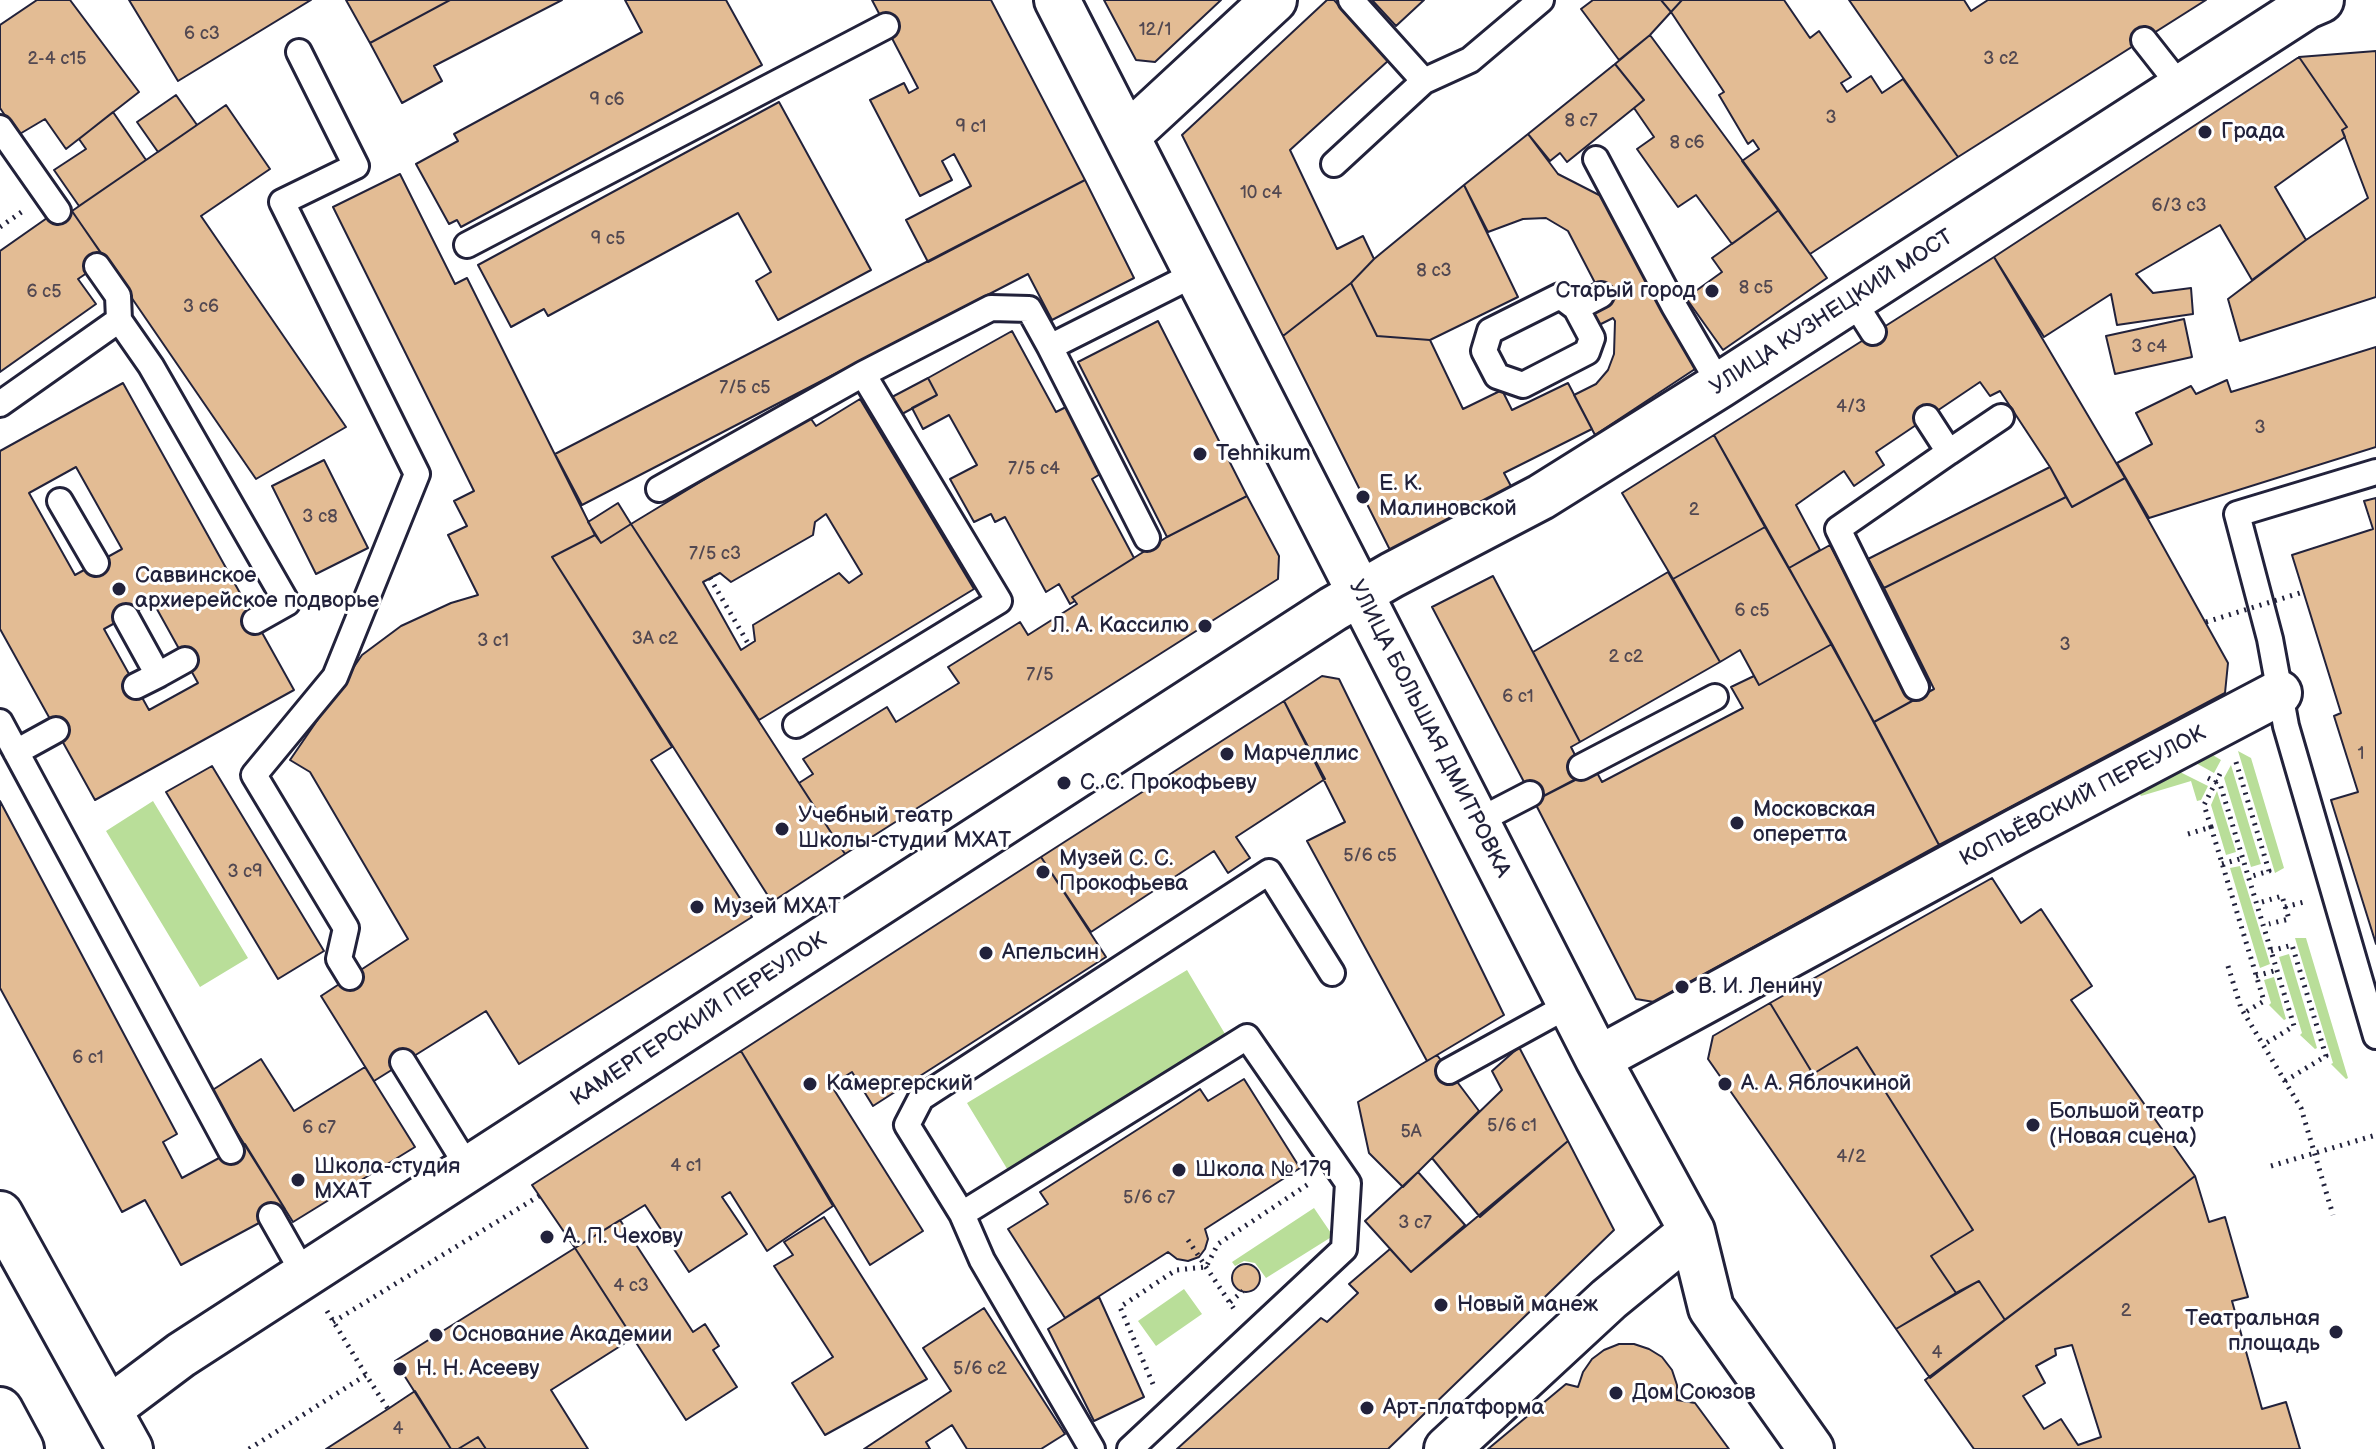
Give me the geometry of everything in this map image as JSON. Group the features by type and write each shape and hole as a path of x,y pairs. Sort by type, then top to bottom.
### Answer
{"street":[{"name":"УЛИЦА БОЛЬШАЯ ДМИТРОВКА","path":"1057,0 1197,273 1346,601 1476,822 1598,1059 1692,1231 1711,1308 1811,1449"},
{"name":"УЛИЦА КУЗНЕЦКИЙ МОСТ","path":"1346,601 1541,497 1720,385 1863,316 2181,87 2321,0"},
{"path":"1127,136 1256,6"},
{"name":"КАМЕРГЕРСКИЙ ПЕРЕУЛОК","path":"119,1437 181,1355 1346,601"},
{"name":"КОПЬЁВСКИЙ ПЕРЕУЛОК","path":"1598,1059 2017,831 2279,693"},
{"path":"0,1214 119,1437"},
{"path":"1447,1449 1609,1299 1692,1231"},
{"path":"0,1410 21,1449"}],"lane":[{"path":"1351,0 1424,81"},
{"path":"1334,164 1424,81 1470,60 1541,0"},
{"path":"467,245 886,26"},
{"path":"2144,40 2181,87"},
{"path":"299,52 356,166 282,202 417,474 335,677 254,775 346,928 339,959 350,977"},
{"path":"0,128 58,211"},
{"path":"1596,159 1648,269 1720,385"},
{"path":"97,266 118,296 119,320 151,366 287,603 255,621"},
{"path":"1050,347 1197,273"},
{"path":"1576,308 1601,295"},
{"path":"659,489 863,374 991,308 1029,309 1147,538"},
{"path":"0,404 119,320"},
{"path":"796,725 999,601 863,374"},
{"path":"1916,687 1838,529 2001,417"},
{"path":"1927,418 1949,452"},
{"path":"2376,472 2237,514 2270,639 2286,726 2376,1036"},
{"path":"60,501 96,563"},
{"path":"126,617 158,675"},
{"path":"136,686 185,660"},
{"path":"1581,767 1715,697"},
{"path":"0,722 231,1151"},
{"path":"16,752 56,730"},
{"path":"1476,822 1530,794"},
{"path":"1087,1447 982,1260 962,1214 907,1125 921,1098 1269,872 1332,973"},
{"path":"1449,1071 1571,1004"},
{"path":"962,1214 1247,1037 1348,1183 1344,1249 1130,1449"},
{"path":"403,1062 469,1169"},
{"path":"271,1216 305,1276"}],"path":[{"path":"0,227 21,212"},
{"path":"710,578 749,645"},
{"path":"2206,622 2303,592"},
{"path":"2234,758 2269,871 2249,877"},
{"path":"2219,775 2204,805 2264,1001 2244,1013"},
{"path":"2220,784 2294,1026 2263,1045"},
{"path":"2188,834 2211,827"},
{"path":"2222,864 2243,858"},
{"path":"2262,902 2282,896 2289,919 2269,924"},
{"path":"2271,951 2292,945 2326,1056 2285,1081"},
{"path":"2228,966 2244,1013 2301,1108 2333,1215"},
{"path":"2256,976 2277,970"},
{"path":"2271,1166 2376,1135"},
{"path":"1206,1267 1218,1244 1335,1166"},
{"path":"333,1322 539,1196"},
{"path":"1188,1240 1252,1335"},
{"path":"1167,1415 1120,1307 1176,1270 1206,1267"},
{"path":"305,1276 388,1409"},
{"path":"1230,1302 1243,1291"},
{"path":"249,1449 366,1375"}],"green space":[{"path":"2238,751 2251,758 2284,868 2275,873"},
{"path":"2211,754 2221,760 2214,773 2194,762"},
{"path":"2231,765 2261,864 2251,867 2224,778"},
{"path":"2178,771 2208,786 2201,800 2197,801 2191,781 2141,796 2138,792"},
{"path":"2217,791 2236,852 2226,855 2211,805"},
{"path":"153,801 248,958 200,987 106,831"},
{"path":"2240,866 2270,964 2260,968 2230,868"},
{"path":"2295,938 2306,938 2346,1079 2331,1064"},
{"path":"2289,954 2315,1049 2300,1035 2302,1033 2279,957"},
{"path":"1187,970 1228,1039 1009,1172 967,1103"},
{"path":"2274,977 2284,1020 2269,1005 2264,980"},
{"path":"1314,1208 1333,1236 1266,1278 1255,1263 1244,1261 1235,1266 1232,1262"},
{"path":"1184,1289 1202,1314 1156,1346 1138,1321"}],"building":[{"path":"37,0 70,0 139,92 66,149 45,119 18,135 0,108 0,25"},
{"path":"129,0 311,0 178,81"},
{"path":"346,0 450,0 370,43"},
{"path":"450,0 562,0 434,66 442,81 402,103 370,43"},
{"path":"625,0 726,0 762,65 461,227 457,220 449,224 416,164 458,141 454,134 642,32"},
{"path":"872,0 991,0 1085,180 928,262 906,220 971,186 954,154 942,161 952,180 920,196 870,100 904,83 909,93 918,88"},
{"path":"1104,0 1221,0 1155,62 1136,60"},
{"path":"1327,0 1334,0 1389,60 1290,150 1337,249 1363,236 1374,259 1351,283 1283,336 1182,135"},
{"path":"1372,0 1424,0 1396,26"},
{"path":"1593,0 1661,0 1671,12 1650,35 1619,60 1581,9"},
{"path":"1661,0 1682,0 1671,12"},
{"path":"1682,0 1784,0 1810,38 1819,31 1851,77 1841,83 1847,92 1871,76 1882,93 1903,79 1958,157 1810,254 1742,161 1759,149 1753,140 1748,144 1719,95 1724,92 1671,12"},
{"path":"1849,0 1964,0 1971,11 1988,0 2206,0 1958,157"},
{"path":"1650,35 1779,210 1732,244 1696,195 1678,207 1637,149 1654,137 1634,108 1644,100 1615,64"},
{"path":"2376,51 2376,297 2240,341 2228,299 2368,198 2342,130 2347,127 2299,57"},
{"path":"2299,57 2347,127 2342,130 2345,137 2275,187 2306,240 2252,280 2220,225 2136,274 2153,293 2191,288 2193,314 2117,325 2111,294 2044,337 1994,257"},
{"path":"1615,64 1644,100 1567,162 1560,153 1550,161 1528,134"},
{"path":"176,95 197,125 158,152 137,122"},
{"path":"779,102 871,270 778,320 756,281 771,272 738,213 548,316 544,309 511,327 478,265"},
{"path":"226,105 270,169 201,216 346,427 256,479 72,211"},
{"path":"113,112 146,160 79,206 54,170 86,149 79,139"},
{"path":"1528,134 1558,174 1601,196 1695,369 1595,435 1574,395 1596,384 1608,370 1614,354 1615,321 1613,318 1599,325 1591,310 1605,302 1568,231 1546,218 1523,219 1488,232 1464,185"},
{"path":"400,174 455,284 467,278 595,535 552,557 672,747 651,760 752,917 519,1064 486,1011 374,1081 321,996 408,939 310,772 290,760 362,655 401,626 451,603 478,595 448,535 467,526 454,501 474,491 333,207"},
{"path":"1085,180 1134,278 1052,320 1028,274 582,505 555,454"},
{"path":"1464,185 1518,297 1430,340 1377,336 1351,283 1374,259"},
{"path":"67,204 106,260 78,279 96,304 0,372 0,251"},
{"path":"1779,210 1827,278 1723,350 1686,298 1722,272 1712,258"},
{"path":"1994,257 2125,478 2072,507 2050,467 2000,391 1990,396 1980,382 1876,452 1884,465 1854,486 1844,471 1796,505 1820,550 1789,568 1714,435"},
{"path":"1351,283 1377,336 1430,340 1463,409 1502,390 1512,410 1568,383 1592,429 1504,473 1512,488 1390,550 1283,336"},
{"path":"2184,319 2192,357 2115,374 2106,336"},
{"path":"1158,321 1247,496 1167,537 1078,362"},
{"path":"1012,331 1056,412 1066,407 1102,473 1092,479 1134,558 1072,597 1075,601 1070,604 1059,584 1046,592 1005,517 995,522 991,514 974,522 950,479 977,465 949,415 923,429 912,408 937,395 928,378"},
{"path":"2376,347 2376,447 2149,518 2117,463 2152,444 2136,413 2191,386 2196,394 2227,380 2231,392"},
{"path":"928,378 937,395 902,414 892,397"},
{"name":"Саввинское архиерейское подворье","path":"123,383 294,690 95,800 0,629 0,451","holes":["76,467 122,549 75,575 29,493","153,602 198,683 149,710 104,629"]},
{"path":"860,399 974,589 759,720 631,524 809,416 816,426","holes":["826,514 862,574 849,583 839,573 753,625 755,641 741,650 703,582 720,573 731,582 813,535 815,522"]},
{"path":"1714,435 1765,527 1673,579 1622,493"},
{"path":"324,460 368,548 316,574 272,486"},
{"path":"2050,467 2066,497 1884,588 1868,559"},
{"path":"2125,478 2228,663 2225,693 1939,845 1874,722 1934,689 1884,588 2066,497 2072,507"},
{"path":"1247,496 1279,556 1278,579 845,854 799,783 813,774 803,759 887,707 896,722 959,683 948,667 1020,622 1028,635 1077,604 1072,597 1167,537"},
{"path":"2376,498 2376,944 2331,800 2358,792 2334,716 2341,713 2292,555 2373,529 2364,501"},
{"path":"618,503 631,524 601,543 588,522"},
{"path":"631,524 845,854 772,902 552,557 595,535 601,543"},
{"path":"1765,527 1832,644 1759,685 1740,650 1720,662 1673,579"},
{"path":"1830,545 1912,701 1874,722 1789,568"},
{"path":"1668,572 1720,662 1580,742 1533,652"},
{"path":"1493,576 1580,742 1571,747 1585,775 1534,801 1432,607"},
{"name":"Московская оперетта","path":"1832,644 1939,845 1654,1002 1636,999 1534,801 1595,769 1602,782 1743,708 1731,687 1754,676 1759,685"},
{"path":"1322,676 1339,679 1504,1015 1427,1061 1307,841 1345,822 1284,701"},
{"path":"1284,701 1325,779 1236,837 1250,858 1228,873 1214,851 1091,932 1041,857"},
{"path":"212,766 324,951 278,979 166,792"},
{"path":"0,801 177,1134 163,1142 182,1178 245,1144 285,1209 181,1265 145,1200 122,1212 0,988"},
{"path":"1041,857 1106,957 873,1106 852,1072 831,1085 923,1231 870,1265 741,1051"},
{"name":"Большой театр (Новая сцена)","path":"1992,878 2021,923 2041,909 2092,986 2071,1000 2195,1176 2005,1320 1979,1281 1956,1293 1931,1256 1973,1230 1857,1047 1813,1074 1770,1003"},
{"path":"1770,1003 1813,1074 1857,1047 1973,1230 1931,1256 1956,1293 1896,1329 1708,1059 1713,1036"},
{"path":"1519,1047 1568,1141 1480,1217 1432,1158 1502,1090 1492,1071"},
{"path":"741,1051 833,1206 767,1251 730,1192 722,1197 747,1234 689,1272 645,1205 575,1248 532,1185"},
{"path":"1437,1055 1479,1111 1403,1187 1369,1153 1358,1102"},
{"path":"261,1059 294,1111 365,1067 415,1147 293,1222 211,1091"},
{"path":"1244,1079 1300,1168 1205,1229 1208,1239 1199,1257 1188,1261 1177,1259 1168,1252 1065,1318 1008,1229 1048,1204 1040,1192 1200,1089 1208,1101"},
{"name":"Новый манеж","path":"1568,1141 1614,1230 1388,1449 1177,1449 1321,1318 1327,1322 1358,1293 1349,1284 1390,1249 1411,1272"},
{"path":"1418,1172 1465,1225 1411,1272 1365,1221"},
{"path":"2195,1176 2209,1222 2225,1217 2248,1297 2232,1301 2262,1409 2286,1402 2300,1449 1974,1449 1925,1380","holes":["2072,1345 2101,1437 2078,1445 2061,1419 2044,1429 2023,1396 2045,1383 2036,1366 2056,1355 2055,1349"]},
{"path":"824,1217 927,1379 825,1435 792,1383 833,1357 774,1266 793,1255 784,1242"},
{"path":"620,1220 693,1332 705,1324 719,1346 713,1350 737,1387 686,1420 575,1248"},
{"path":"575,1248 633,1338 551,1390 588,1449 486,1449 478,1437 458,1449 451,1449 395,1361"},
{"path":"1246,1264 1256,1268 1260,1278 1256,1288 1246,1292 1236,1288 1232,1278 1236,1268"},
{"path":"1979,1281 2005,1320 1930,1378 1896,1329"},
{"path":"1099,1297 1144,1397 1094,1421 1048,1329"},
{"path":"984,1308 1065,1434 1041,1449 967,1449 952,1425 926,1442 930,1449 864,1449 951,1391 923,1348"},
{"name":"Дом Союзов","path":"1619,1344 1634,1344 1662,1357 1672,1370 1677,1385 1677,1400 1695,1403 1729,1449 1488,1449 1566,1384 1578,1387 1592,1359"},
{"path":"415,1391 451,1449 326,1449 388,1409"},
{"path":"478,1437 486,1449 458,1449"}],"place":[{"name":"Града","path":"2205,132"},
{"name":"Старый город","path":"1712,291"},
{"name":"Tehnikum","path":"1200,454"},
{"name":"Е. К. Малиновской","path":"1363,497"},
{"name":"Саввинское архиерейское подворье","path":"119,589"},
{"name":"Л. А. Кассилю","path":"1205,626"},
{"name":"Марчеллис","path":"1227,754"},
{"name":"С. С. Прокофьеву","path":"1064,783"},
{"name":"Московская оперетта","path":"1737,823"},
{"name":"Учебный театр Школы-студии МХАТ","path":"782,829"},
{"name":"Музей С. С. Прокофьева","path":"1043,872"},
{"name":"Музей МХАТ","path":"697,907"},
{"name":"Апельсин","path":"986,953"},
{"name":"В. И. Ленину","path":"1682,987"},
{"name":"Камергерский","path":"810,1084"},
{"name":"А. А. Яблочкиной","path":"1725,1084"},
{"name":"Большой театр (Новая сцена)","path":"2033,1125"},
{"name":"Школа № 179","path":"1179,1170"},
{"name":"Школа-студия МХАТ","path":"298,1180"},
{"name":"А. П. Чехову","path":"547,1237"},
{"name":"Новый манеж","path":"1441,1305"},
{"name":"Театральная площадь","path":"2336,1332"},
{"name":"Основание Академии","path":"436,1335"},
{"name":"Н. Н. Асееву","path":"400,1369"},
{"name":"Дом Союзов","path":"1616,1393"},
{"name":"Арт-платформа","path":"1367,1408"}]}
